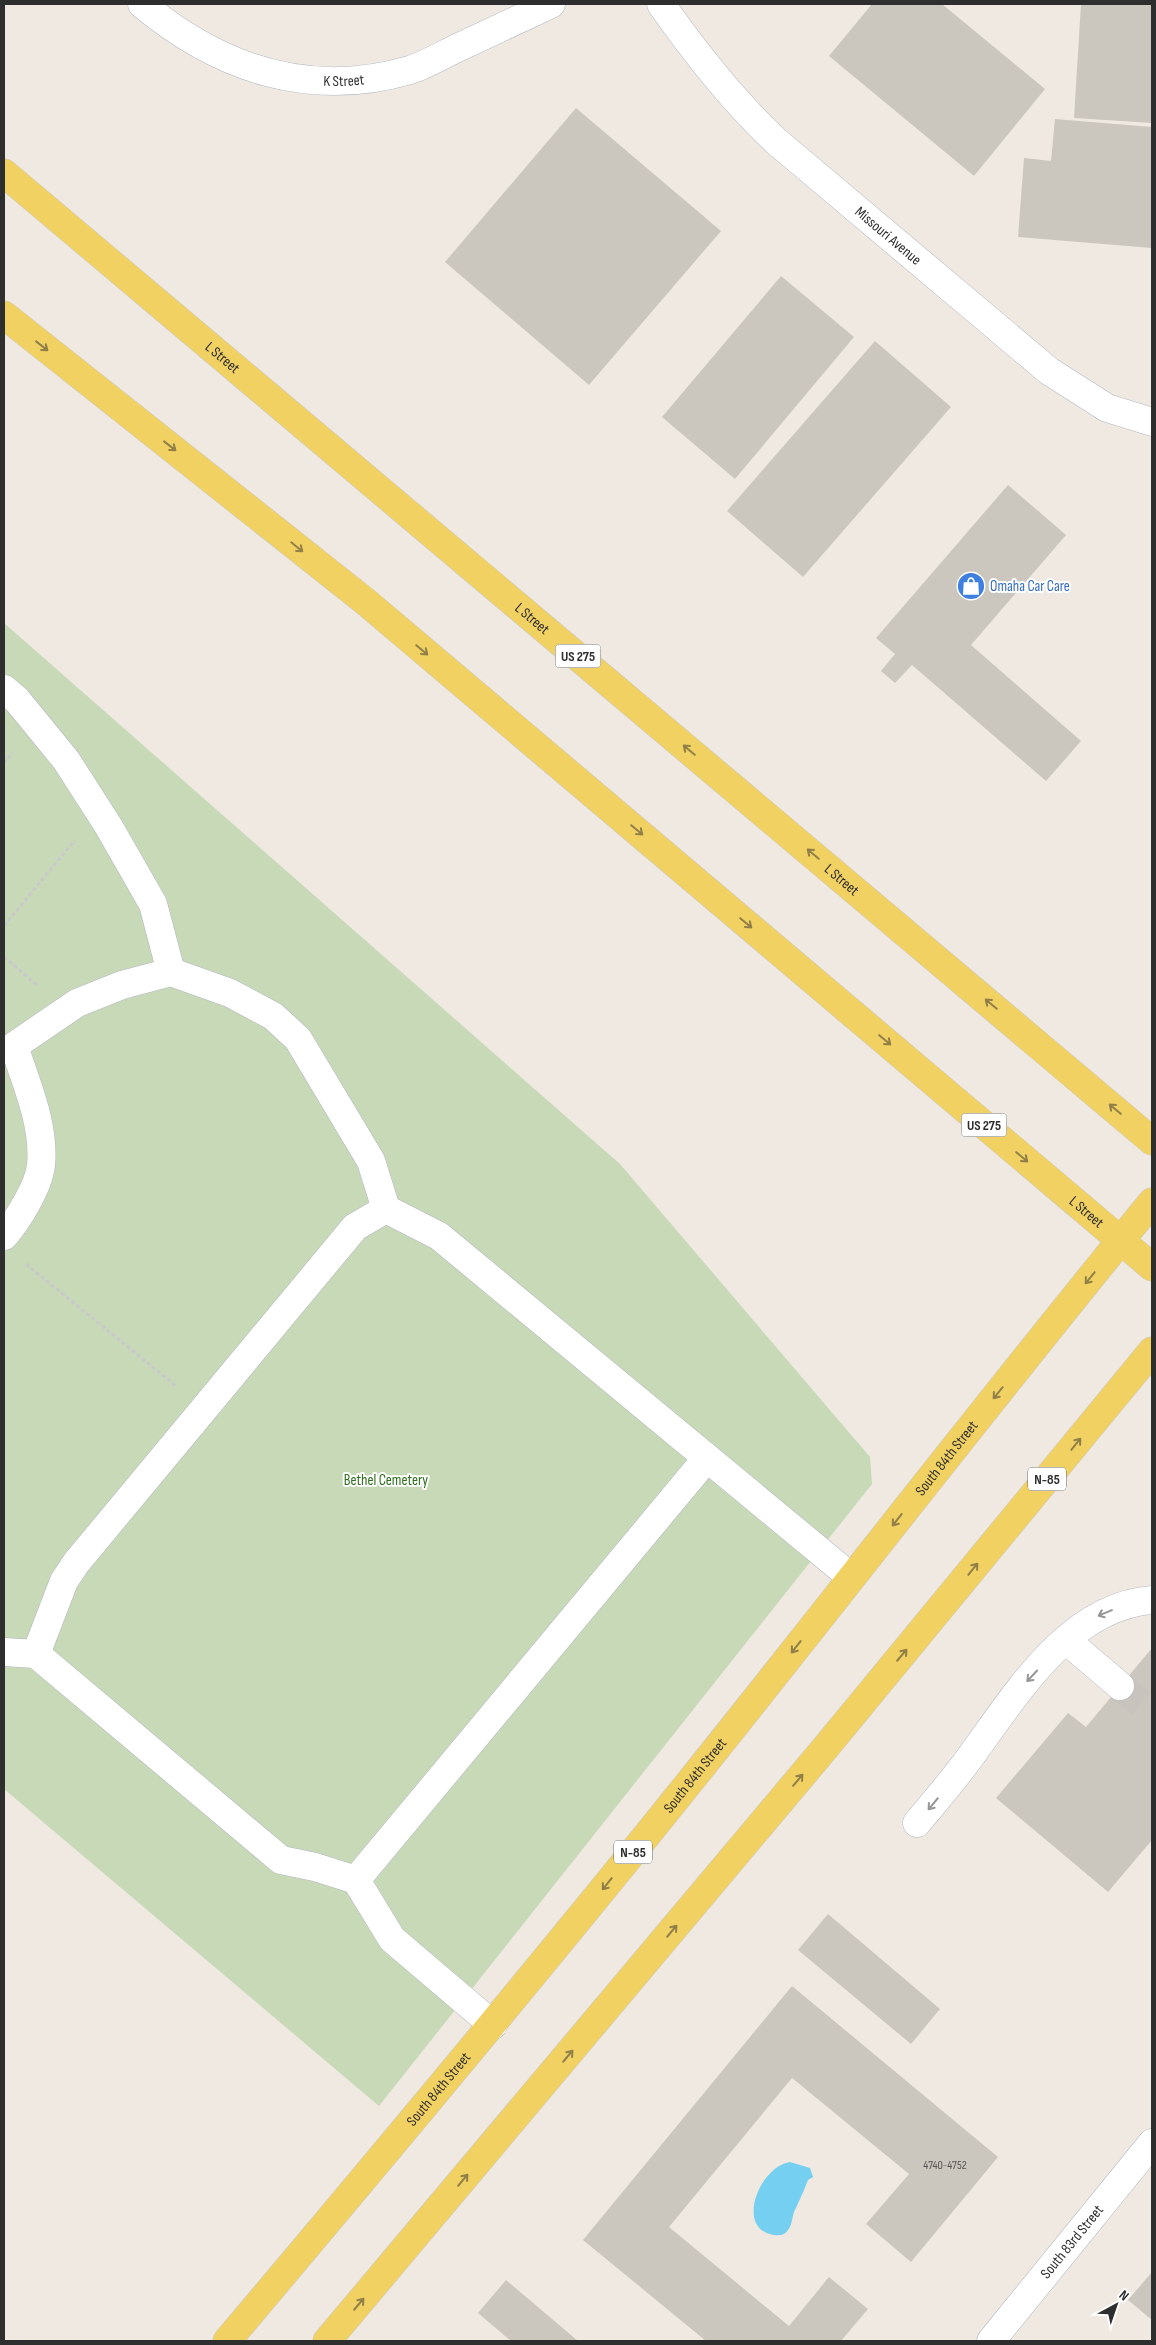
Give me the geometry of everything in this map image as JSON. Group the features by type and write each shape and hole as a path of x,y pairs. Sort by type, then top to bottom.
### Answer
{"main road":[{"name":"L Street","path":"4,173 1152,1141"},
{"name":"L Street","path":"4,315 257,514 373,609 1152,1267"},
{"name":"South 84th Street","path":"227,2341 493,2025 1152,1202"},
{"name":"N-85","path":"327,2341 832,1740 1152,1352"}],"street":[{"name":"K Street","path":"142,4 186,38 254,69 284,78 328,82 372,79 412,69 552,4"},
{"name":"Missouri Avenue","path":"661,4 701,61 755,122 777,142 1049,371 1107,408 1152,422"},
{"path":"4,689 16,700 66,760 99,810 153,904 172,972"},
{"path":"4,1236 30,1196 41,1166 40,1138 34,1111 9,1044 67,1010 77,1002 122,985 172,972 230,992 273,1016 298,1039 371,1162 386,1209 439,1236 852,1577"},
{"path":"36,1654 64,1581 76,1563 355,1227 386,1209"},
{"path":"356,1880 707,1458"},
{"path":"917,1823 962,1768 1016,1693 1066,1640 1096,1617 1117,1608 1152,1600"},
{"path":"1066,1640 1120,1686"},
{"path":"4,1652 36,1654 282,1860 316,1867 356,1880 392,1939 493,2025"},
{"name":"South 83rd Street","path":"991,2341 1152,2143"}],"path":[{"path":"4,926 99,810"},
{"path":"4,957 67,1010"},
{"path":"19,1259 204,1409"}],"green space":[{"name":"Bethel Cemetery","path":"4,623 620,1164 870,1457 872,1484 379,2106 4,1789"}],"water":[{"path":"790,2162 810,2168 813,2177 808,2180 787,2232 774,2235 762,2230 755,2222 756,2198 761,2185 769,2174 779,2166"}],"building":[{"path":"872,4 942,4 1045,89 974,176 829,56"},
{"path":"1081,4 1152,4 1152,123 1074,118"},
{"path":"576,108 721,231 589,385 445,262"},
{"path":"1055,119 1152,127 1152,248 1018,237 1024,158 1051,161"},
{"path":"781,276 854,337 735,479 662,417"},
{"path":"875,341 951,407 803,577 727,511"},
{"name":"Omaha Car Care","path":"1008,485 1066,535 971,645 1081,741 1046,781 912,665 895,683 881,671 895,654 876,638"},
{"path":"1152,1648 1152,1840 1108,1892 996,1798 1068,1713 1086,1727"},
{"path":"828,1914 940,2009 911,2044 798,1950"},
{"path":"792,1986 998,2157 911,2262 866,2224 909,2174 792,2078 669,2227 789,2326 829,2277 868,2309 841,2341 706,2341 583,2240"},
{"path":"1152,2272 1152,2320 1128,2300"},
{"path":"506,2280 578,2341 511,2341 478,2313"}],"tunnel":[{"path":"1120,1686 1152,1713"}],"place":[{"name":"Omaha Car Care","path":"971,586"}]}
